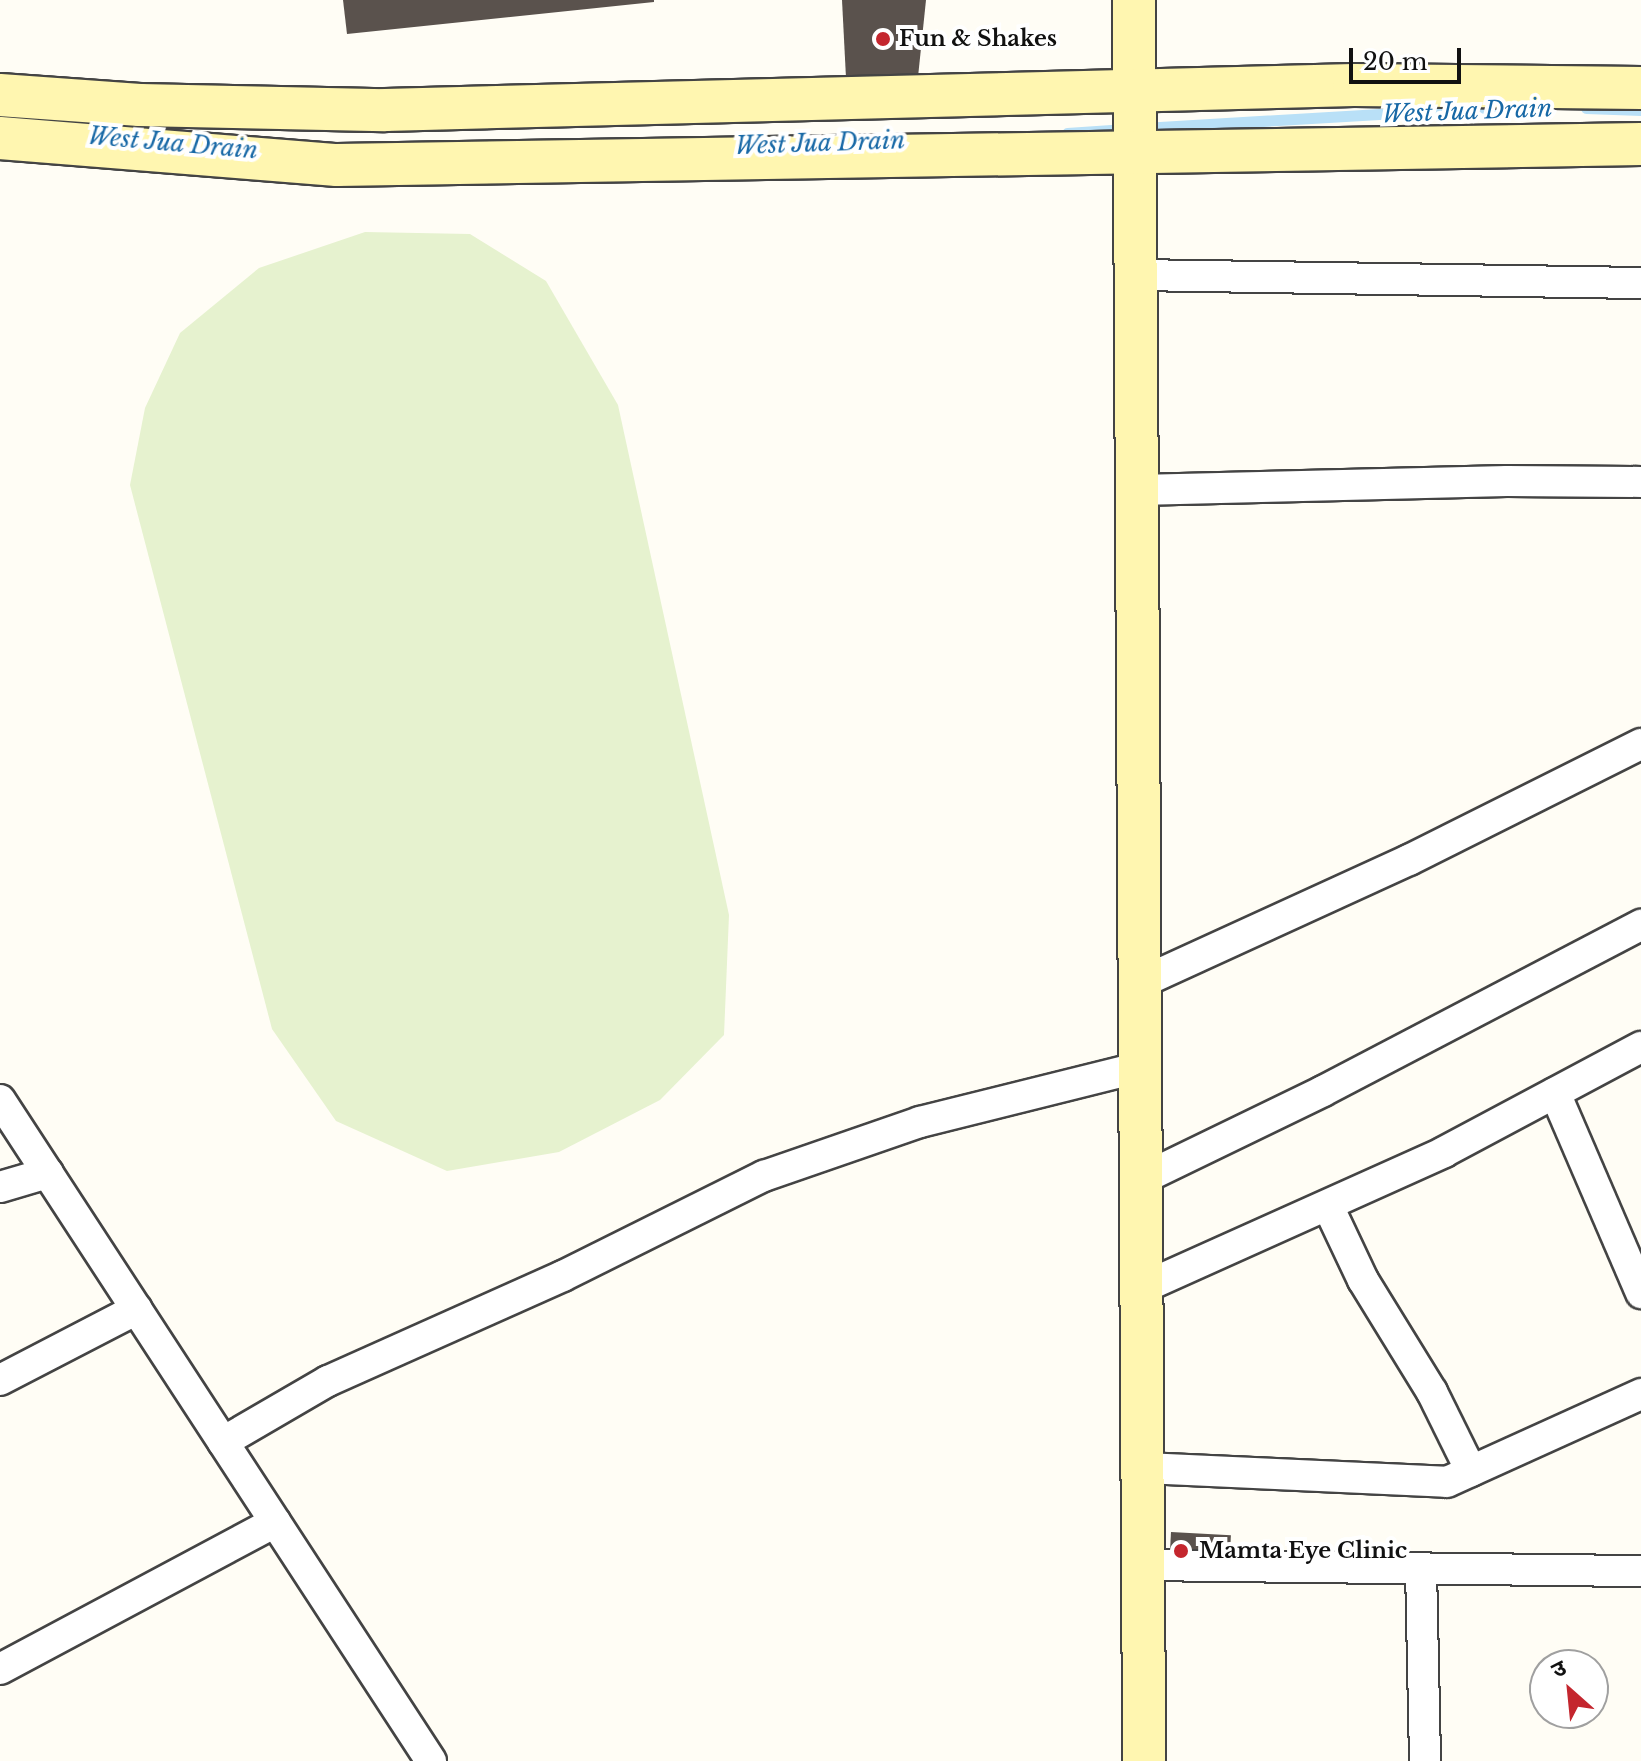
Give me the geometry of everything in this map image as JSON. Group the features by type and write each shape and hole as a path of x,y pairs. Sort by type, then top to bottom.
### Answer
{"main road":[{"path":"1134,0 1144,1761"},
{"path":"0,95 140,105 385,110 1354,85 1641,88"},
{"path":"0,138 337,165 1641,144"}],"street":[{"path":"1136,275 1641,283"},
{"path":"1138,490 1507,481 1641,482"},
{"path":"1140,983 1409,860 1641,744"},
{"path":"1142,1179 1323,1091 1641,925"},
{"path":"1142,1288 1444,1152 1641,1047"},
{"path":"223,1442 328,1381 563,1276 764,1176 920,1122 1141,1067"},
{"path":"1555,1093 1641,1293"},
{"path":"0,1100 431,1761"},
{"path":"0,1187 48,1173"},
{"path":"1328,1206 1363,1280 1432,1392 1471,1471"},
{"path":"0,1380 137,1309"},
{"path":"1143,1468 1447,1482 1641,1394"},
{"path":"0,1669 275,1522"},
{"path":"1143,1565 1641,1571"},
{"path":"1421,1568 1425,1761"}],"green space":[{"path":"365,232 470,234 546,281 618,405 729,915 724,1035 660,1100 559,1152 447,1171 336,1121 272,1029 130,485 145,408 180,333 259,268"}],"building":[{"path":"343,0 654,0 654,2 347,34"},
{"name":"Fun & Shakes","path":"842,0 926,0 918,77 846,78"},
{"path":"1171,1532 1231,1535 1229,1564 1169,1561"}],"waterway":[{"name":"West Jua Drain","path":"1143,128 1497,107"},
{"name":"West Jua Drain","path":"1586,108 1641,110"},
{"name":"West Jua Drain","path":"1067,133 1126,129"}],"place":[{"name":"Fun & Shakes","path":"883,39"},
{"name":"Mamta Eye Clinic","path":"1181,1551"}]}
